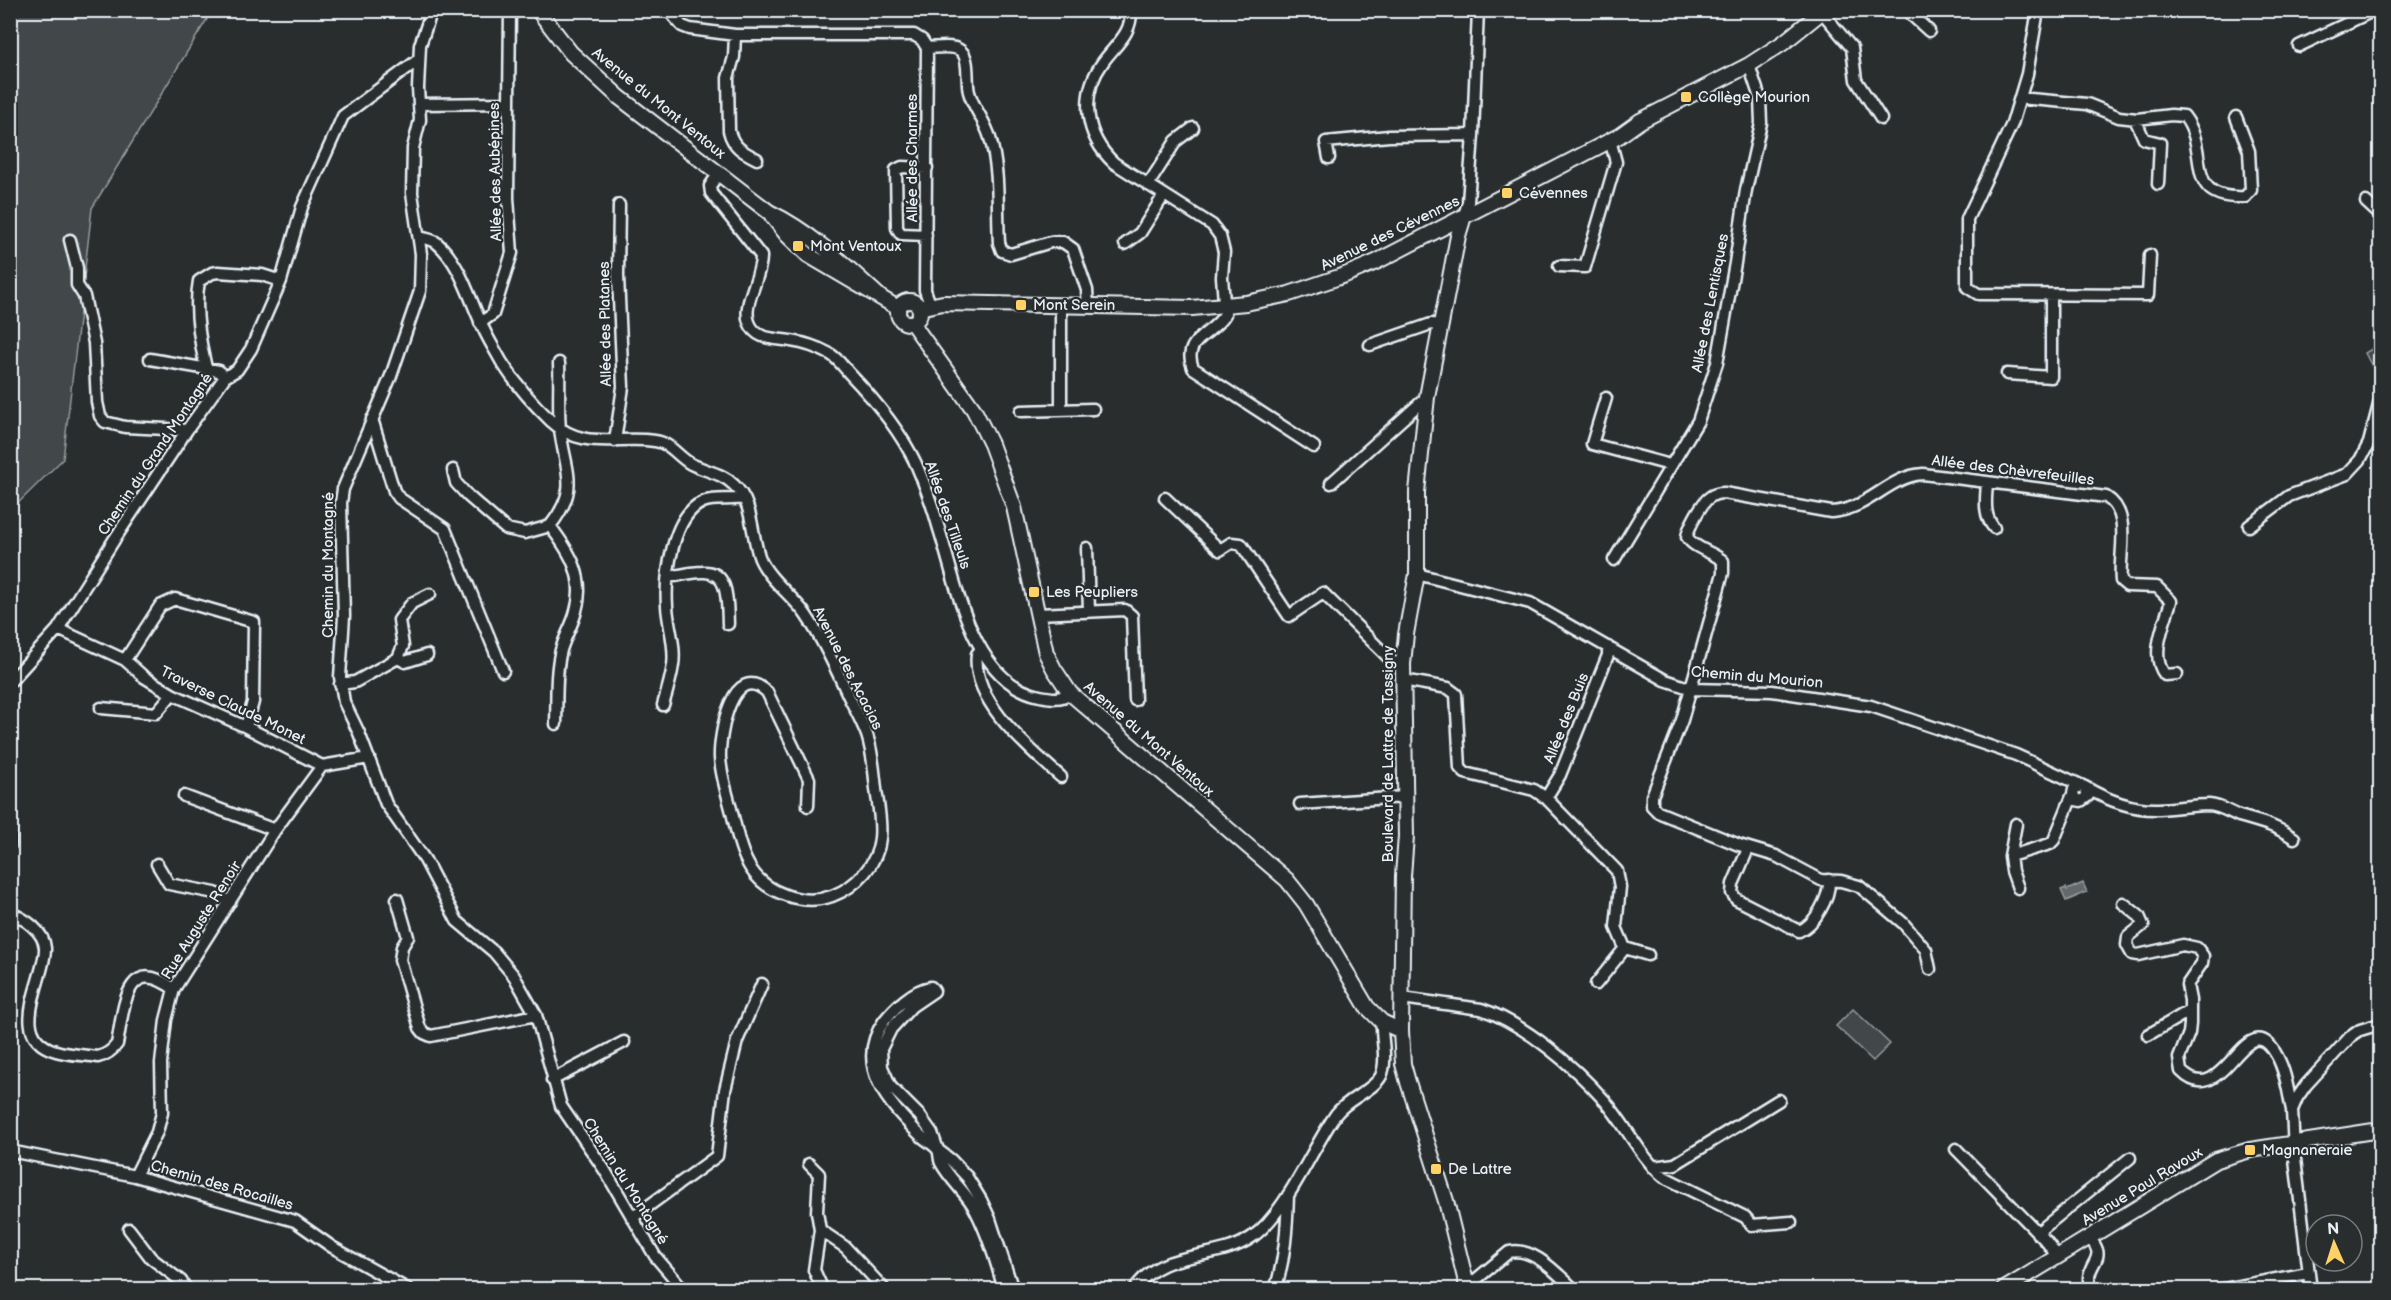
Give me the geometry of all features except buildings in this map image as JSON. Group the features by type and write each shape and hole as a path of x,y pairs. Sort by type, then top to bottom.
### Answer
{"street":[{"name":"Chemin du Montagné","path":"432,10 422,39 418,60 420,120 414,148 412,193 420,237 420,291 391,376 347,476 341,503 344,616 340,684 344,702 386,804 426,860 457,921 494,952 514,976 536,1015 561,1106 604,1168 655,1256 684,1290"},
{"name":"Allée des Aubépines","path":"480,323 493,314 512,253 508,198 510,10"},
{"name":"Avenue du Mont Ventoux","path":"538,10 557,38 587,69 620,97 769,212 788,221 803,232 880,297 898,308"},
{"path":"666,10 682,26 690,29 735,35 914,35 922,40 927,48 955,48 961,51 966,57 966,80 970,96 990,135 995,159 999,243 1002,251 1011,254 1039,244 1063,242 1073,249 1087,290 1088,306"},
{"path":"1131,10 1131,27 1095,74 1089,92 1088,108 1092,132 1104,154 1114,163 1212,225 1220,236 1224,252 1221,277 1223,317 1191,347 1189,359 1193,368 1314,447"},
{"path":"1464,216 1468,202 1473,135 1478,10"},
{"path":"1906,10 1929,31"},
{"path":"2038,10 2027,74 2020,98 2000,152 1967,219 1967,284 1971,291 1978,294 2148,295 2151,255"},
{"path":"1823,11 1852,48 1856,80 1881,119"},
{"name":"Avenue des Cévennes","path":"924,306 1192,308 1268,299 1318,286 1376,261 1464,216 1749,65 1783,43 1823,11"},
{"path":"2299,46 2378,11"},
{"path":"735,35 734,57 728,78 729,131 731,139 739,150 757,159"},
{"name":"Allée des Charmes","path":"924,306 927,48"},
{"name":"Chemin du Grand Montagné","path":"10,682 58,630 187,430 225,377 237,370 251,349 281,281 302,207 343,116 418,60"},
{"name":"Allée des Lentisques","path":"1614,560 1698,422 1719,353 1746,190 1761,118 1760,98 1749,65"},
{"path":"2020,98 2087,104 2119,117 2135,119 2184,116 2192,126 2197,144 2199,167 2205,185 2212,192 2245,197 2251,190 2249,152 2236,117"},
{"path":"419,104 508,102"},
{"path":"2135,119 2144,139 2160,143 2158,184"},
{"path":"1148,185 1176,141 1193,128"},
{"path":"1329,158 1326,142 1389,136 1473,135"},
{"path":"1559,266 1585,267 1616,162 1610,140"},
{"path":"926,235 901,234 897,228 896,170 927,168"},
{"name":"Allée des Tilleuls","path":"719,173 710,186 711,193 761,256 762,264 747,316 752,329 769,339 815,346 833,356 884,412 900,435 915,464 939,528 959,599 981,649 1004,676 1023,690 1034,695 1056,698 1065,697 1070,693"},
{"path":"1125,244 1140,233 1164,195"},
{"path":"2366,202 2380,215"},
{"name":"Allée des Platanes","path":"615,441 623,387 618,276 619,205"},
{"name":"Boulevard de Lattre de Tassigny","path":"1464,216 1458,236 1427,397 1417,492 1417,574 1403,663 1405,797 1401,1031 1403,1064 1446,1202 1468,1288"},
{"path":"420,237 437,244 447,256 464,284 480,323 513,381 570,436 590,441 662,442 692,465 728,480 741,492 744,498 705,501 691,510 678,535 668,577 667,607 672,637 673,665 663,705"},
{"path":"70,240 77,268 77,285 84,296 92,333 100,416 105,422 125,427 187,430"},
{"path":"206,368 199,338 197,302 199,282 212,273 218,272 262,275 281,281"},
{"path":"2007,374 2051,377 2051,295"},
{"path":"910,301 924,306 918,319 912,323 902,321 898,316 898,308 903,303 910,301"},
{"path":"1061,306 1061,410"},
{"name":"Avenue du Mont Ventoux","path":"912,323 974,410 991,444 1014,507 1046,653 1070,693 1287,879 1306,904 1367,1007 1382,1022 1401,1031"},
{"path":"1370,345 1431,324 1441,325"},
{"path":"150,359 219,371 225,377"},
{"path":"453,470 456,483 506,529 525,533 550,526 563,511 570,487 560,428 559,363"},
{"path":"1331,483 1427,397"},
{"path":"1606,398 1592,444 1670,465"},
{"path":"2249,526 2289,496 2347,474 2360,460 2369,443 2380,401"},
{"path":"1021,411 1093,409"},
{"path":"372,419 394,491 399,498 445,529 503,671"},
{"name":"Allée des Chèvrefeuilles","path":"1930,969 1926,950 1904,923 1859,886 1821,880 1776,856 1748,849 1658,812 1652,806 1652,796 1692,689 1723,573 1722,561 1714,553 1690,542 1688,537 1690,527 1711,496 1724,493 1831,512 1846,511 1860,505 1899,480 1915,475 2102,495 2115,503 2121,518 2121,581 2127,586 2157,587 2171,601 2157,652 2159,668 2165,675 2177,674"},
{"path":"1987,483 1986,510 1988,521 1994,528"},
{"name":"Avenue des Acacias","path":"744,498 760,559 769,573 797,603 815,630 866,734 873,757 880,840 868,870 856,881 831,896 796,899 764,883 751,870 742,848 724,782 720,758 726,714 735,693 746,686 757,685 767,692 810,779 808,806"},
{"path":"1166,498 1220,550 1231,543 1241,544 1289,616 1323,593 1393,662 1403,663"},
{"path":"550,526 576,565 579,589 576,611 561,651 557,678 556,724"},
{"path":"1087,548 1089,611"},
{"path":"668,577 700,572 715,573 722,579 728,624"},
{"name":"Chemin du Mourion","path":"1417,574 1530,603 1665,680 1692,689 1772,691 1871,706 2016,755 2079,792 2130,806 2156,809 2217,806 2240,816 2268,823 2294,838"},
{"path":"340,684 355,682 398,658 403,646 399,620 412,603 430,594"},
{"path":"125,660 160,606 175,598 254,621 253,702 246,727"},
{"path":"1038,614 1125,610 1132,616 1134,700"},
{"name":"Traverse Claude Monet","path":"58,630 125,660 144,677 172,694 246,727 322,766"},
{"name":"Allée des Buis","path":"1546,798 1564,765 1608,655 1608,647"},
{"name":"Allée des Tilleuls","path":"981,649 977,654 978,668 986,694 993,706 1024,743 1061,777"},
{"path":"398,658 405,662 427,655"},
{"path":"1402,680 1448,688 1456,694 1460,768 1465,772 1534,790 1546,798 1617,871 1620,887 1616,927 1624,948"},
{"path":"101,708 156,713 172,694"},
{"path":"322,766 369,758"},
{"name":"Rue Auguste Renoir","path":"135,1176 157,1132 162,1113 161,1063 166,1020 174,989 275,830 322,766"},
{"path":"2010,856 2050,844 2079,792"},
{"path":"184,796 275,830"},
{"path":"1300,804 1405,797"},
{"path":"2016,824 2010,856 2018,888"},
{"path":"10,825 10,845"},
{"path":"1748,849 1733,884 1732,893 1737,899 1799,931 1808,928 1827,895 1829,880"},
{"path":"157,864 169,884 215,893 230,902"},
{"path":"397,899 408,937 402,947 400,960 420,1028 424,1033 431,1036 536,1015"},
{"path":"2122,903 2139,916 2143,925 2128,937 2127,945 2132,954 2138,955 2182,945 2200,950 2203,956 2202,963 2187,985 2190,1000 2189,1033 2179,1058 2179,1065 2184,1074 2207,1080 2222,1073 2245,1044 2252,1040 2260,1040 2271,1046 2278,1058 2292,1110 2304,1236"},
{"path":"10,913 32,925 40,935 45,948 31,1006 31,1028 39,1040 56,1052 98,1057 104,1055 117,1044 128,992 134,982 143,977 152,976 160,978 174,989"},
{"path":"1624,948 1648,955"},
{"path":"1596,984 1624,948"},
{"path":"632,1218 717,1156 724,1090 737,1041 762,984"},
{"path":"1004,1290 979,1216 941,1163 938,1150 932,1133 920,1116 891,1087 882,1067 883,1043 891,1029 912,1006 934,991 931,987 916,993 886,1018 873,1041 872,1062 878,1084 889,1100 921,1136 938,1150 951,1160 967,1178 981,1200 994,1229 1013,1290"},
{"path":"1402,998 1481,1009 1493,1013 1529,1035 1568,1065 1604,1101 1653,1167 1664,1177 1745,1217 1752,1224 1791,1222"},
{"path":"2148,1035 2189,1011"},
{"path":"1134,1290 1140,1280 1160,1265 1179,1258 1230,1248 1251,1238 1268,1224 1337,1113 1355,1096 1373,1085 1382,1074 1384,1060 1382,1022"},
{"path":"2292,1110 2306,1085 2350,1038 2360,1030 2380,1024"},
{"path":"552,1080 624,1042"},
{"path":"1653,1167 1675,1164 1779,1100"},
{"name":"Avenue Paul Ravoux","path":"2003,1290 2216,1160 2237,1153 2380,1130"},
{"path":"1956,1149 2057,1257"},
{"name":"Chemin des Rocailles","path":"10,1150 135,1176 295,1221 332,1247 409,1290"},
{"path":"2037,1233 2130,1158"},
{"path":"809,1164 819,1174 817,1212 820,1230 814,1270 823,1290"},
{"path":"1275,1290 1284,1254 1288,1195"},
{"path":"129,1230 151,1258 181,1281 187,1290"},
{"path":"820,1230 844,1247 885,1290"},
{"path":"2088,1237 2097,1250 2097,1256 2088,1272 2087,1280 2091,1290"},
{"path":"1468,1288 1509,1252 1518,1250 1540,1260 1575,1290"},
{"path":"2218,1290 2308,1273 2311,1290"}],"shaded area":[{"path":"11,11 212,11 92,208 63,459 11,510"},
{"path":"2380,344 2380,369 2375,372 2365,353"},
{"path":"2083,883 2087,892 2066,901 2061,890 2066,888 2067,890"},
{"path":"1853,1009 1890,1044 1873,1061 1836,1026"}],"place":[{"name":"Collège Mourion","path":"1686,97"},
{"name":"Cévennes","path":"1507,193"},
{"name":"Mont Ventoux","path":"798,246"},
{"name":"Mont Serein","path":"1021,305"},
{"name":"Les Peupliers","path":"1034,592"},
{"name":"Magnaneraie","path":"2250,1150"},
{"name":"De Lattre","path":"1436,1169"}]}
